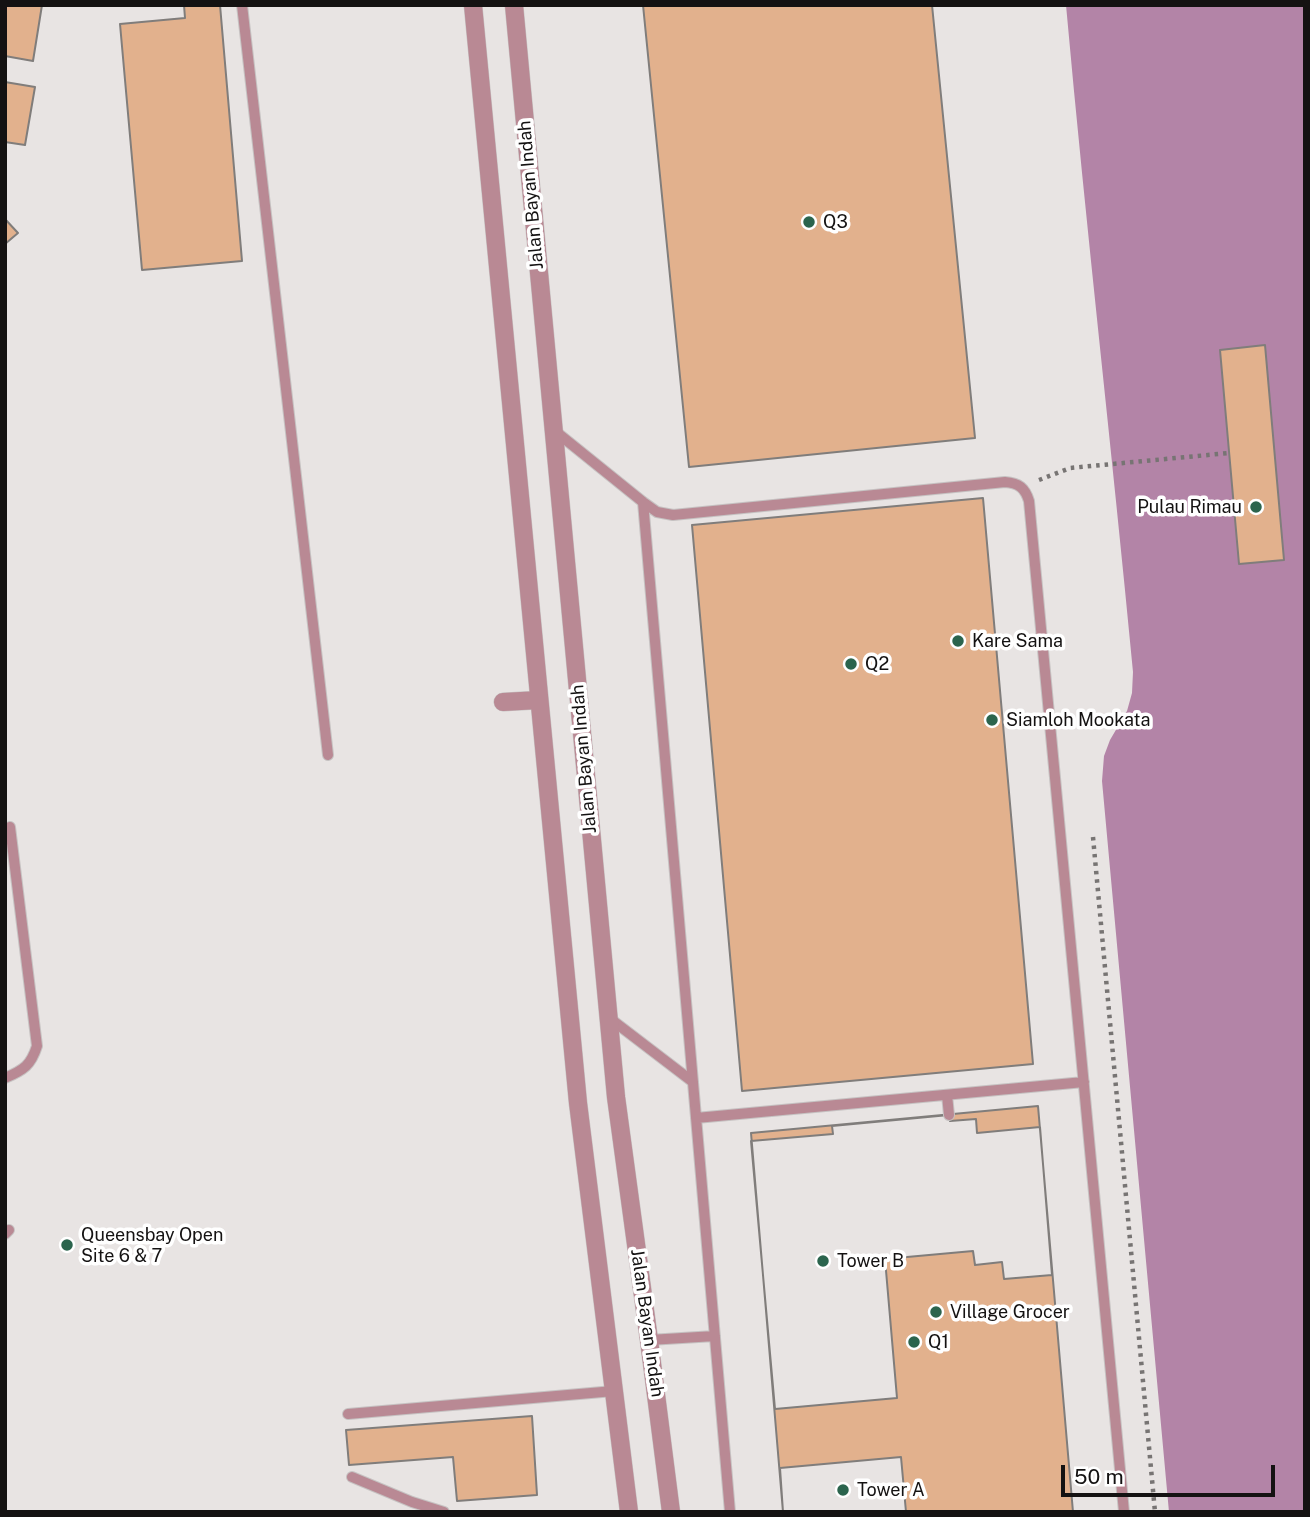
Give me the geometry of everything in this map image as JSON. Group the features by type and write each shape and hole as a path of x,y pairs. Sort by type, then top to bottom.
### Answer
{"street":[{"path":"473,5 578,1102 629,1512"},
{"name":"Jalan Bayan Indah","path":"514,5 615,1097 671,1512"},
{"path":"503,702 539,700"}],"lane":[{"path":"242,5 328,755"},
{"path":"553,430 657,512 673,515 1005,482 1022,487 1030,501 1124,1512"},
{"path":"892,493 894,506"},
{"path":"838,499 840,511"},
{"path":"643,502 730,1512"},
{"path":"749,507 751,519"},
{"path":"5,1078 19,1072 32,1061 37,1046 10,827"},
{"path":"608,1017 693,1082"},
{"path":"696,1118 1084,1082"},
{"path":"947,1095 949,1115"},
{"path":"649,1340 715,1336"},
{"path":"348,1414 614,1391"},
{"path":"352,1477 444,1512"}],"path":[{"path":"1022,487 1070,468 1229,453"},
{"path":"1093,837 1155,1512"},
{"path":"1090,940 1102,939"}],"shaded area":[{"path":"1066,5 1305,5 1305,1512 1169,1512 1102,781 1104,756 1127,711 1132,693 1133,672"}],"building":[{"path":"5,5 42,5 33,61 5,56"},
{"path":"184,5 220,5 242,261 142,270 120,24 185,18"},
{"name":"Q3","path":"643,5 932,5 975,438 689,467"},
{"path":"5,82 35,87 25,145 5,142"},
{"path":"5,219 18,233 5,244"},
{"name":"Pulau Rimau","path":"1265,345 1284,560 1239,564 1220,350"},
{"name":"Q2","path":"983,498 1033,1064 742,1091 692,525"},
{"name":"Q1","path":"1038,1106 1073,1512 783,1512 751,1133"},
{"name":"Tower B","path":"949,1115 950,1121 976,1119 977,1133 1040,1127 1052,1275 1004,1279 1002,1262 975,1265 973,1251 885,1259 897,1398 775,1409 751,1141 833,1134 832,1126"},
{"path":"532,1416 537,1495 457,1501 453,1457 349,1465 346,1430"},
{"name":"Tower A","path":"901,1457 906,1512 783,1512 780,1468"}],"place":[{"name":"Q3","path":"809,222"},
{"name":"Pulau Rimau","path":"1256,507"},
{"name":"Kare Sama","path":"958,641"},
{"name":"Q2","path":"851,664"},
{"name":"Siamloh Mookata","path":"992,720"},
{"name":"Queensbay Open Site 6 & 7","path":"67,1245"},
{"name":"Tower B","path":"823,1261"},
{"name":"Village Grocer","path":"936,1312"},
{"name":"Q1","path":"914,1342"},
{"name":"Tower A","path":"843,1490"}]}
